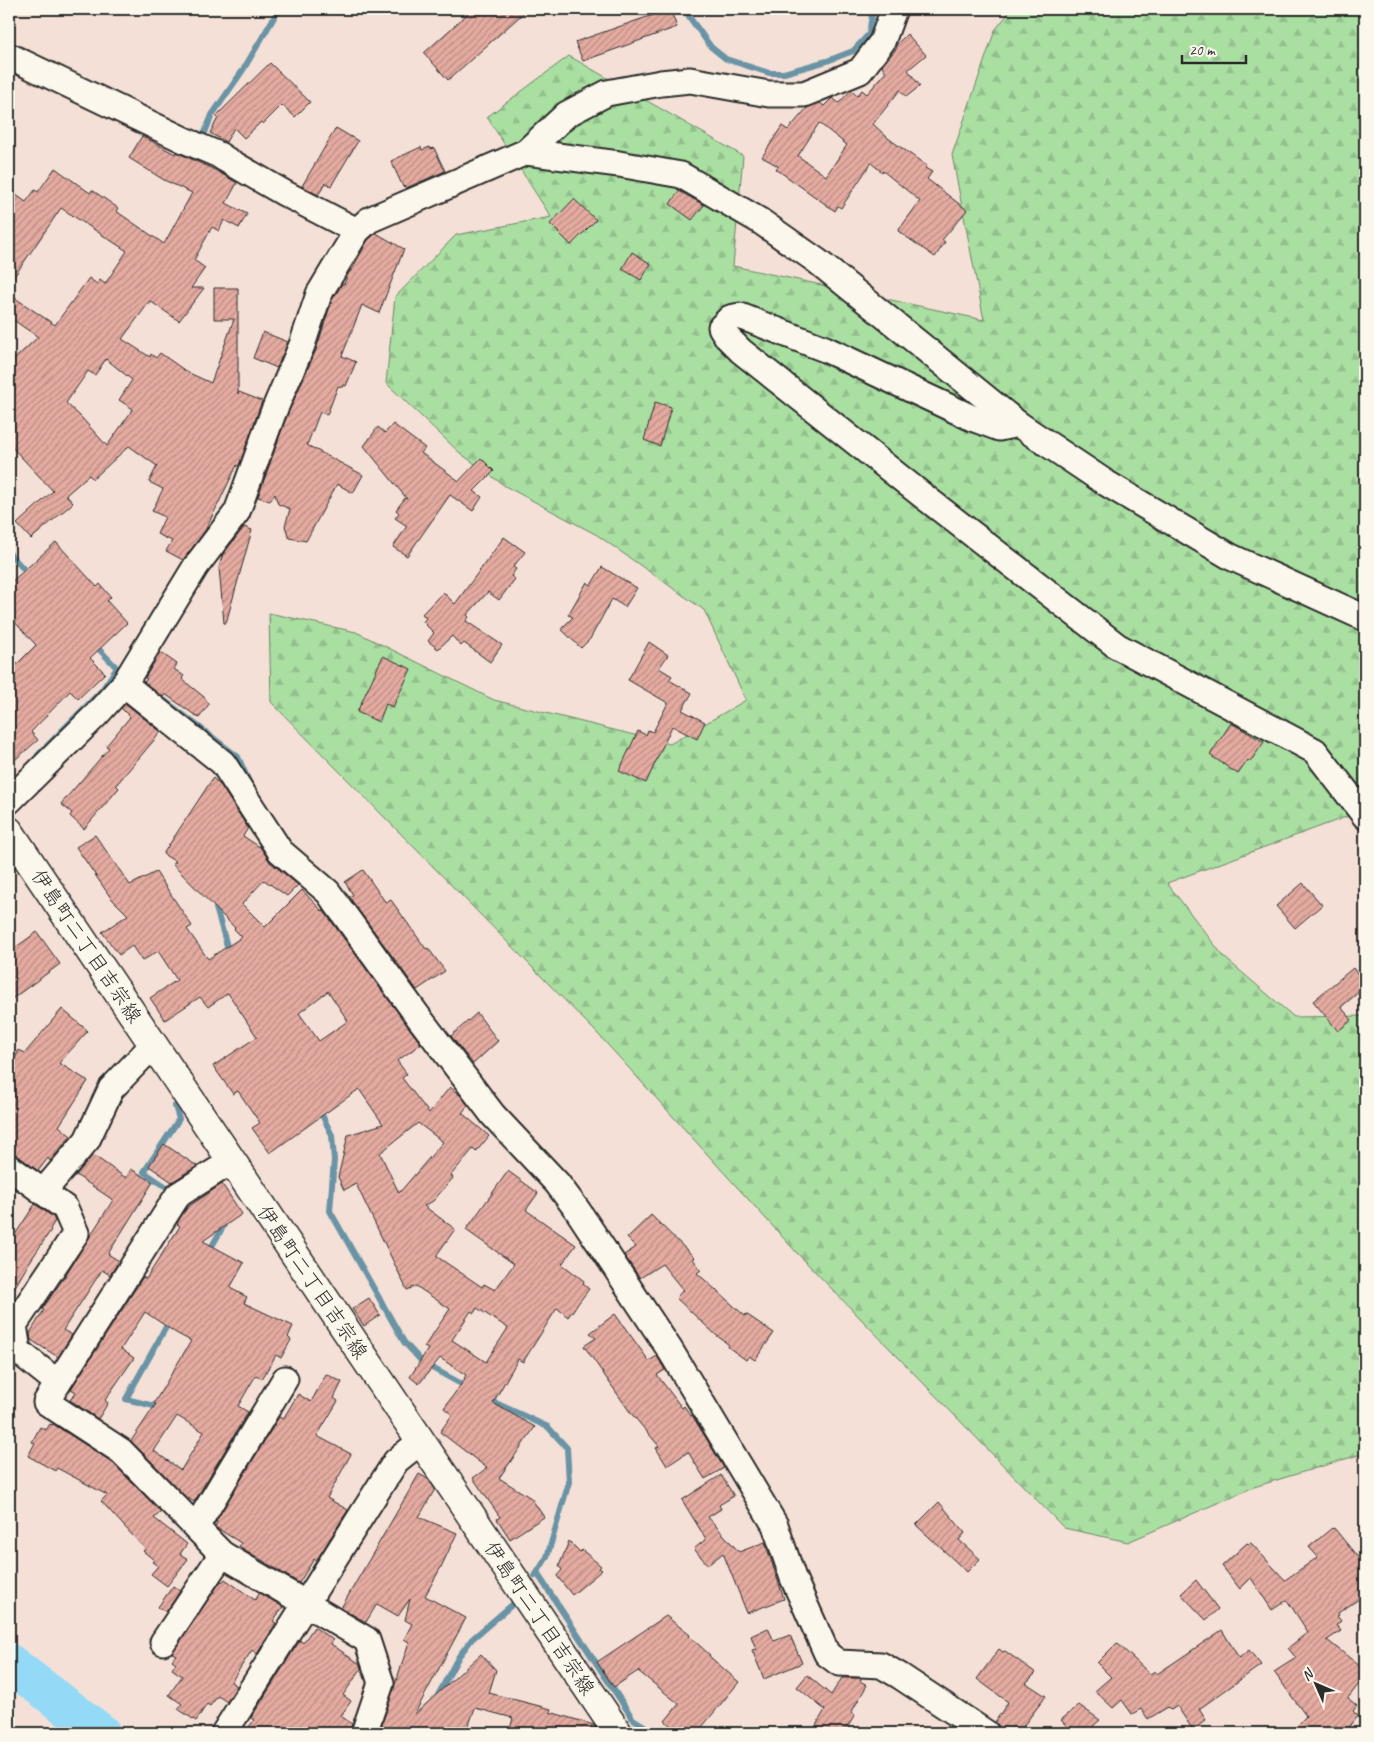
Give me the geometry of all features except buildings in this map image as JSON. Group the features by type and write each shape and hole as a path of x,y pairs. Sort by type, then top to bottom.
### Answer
{"street":[{"path":"9,801 96,715 124,684 196,566 237,512 273,413 302,345 319,294 357,230 370,220 526,152 567,114 607,92 690,80 768,94 804,94 860,71 882,42 894,9"},
{"path":"9,56 184,140 220,154 225,159 284,193 357,230"},
{"path":"526,152 619,164 681,175 760,221 817,261 1018,424 1106,483 1231,557 1365,618"},
{"path":"1018,424 999,428 972,418 825,349 740,316 730,318 721,327 727,337 741,351 922,495 1117,646 1315,751 1365,816"},
{"path":"124,684 223,763 280,851 328,892 417,1015 493,1115 558,1183 670,1350 775,1525 793,1578 828,1654 838,1663 881,1666 900,1676 986,1733"},
{"name":"伊島町二丁目吉宗線","path":"9,831 618,1733"},
{"path":"43,1192 87,1140 111,1089 153,1045"},
{"path":"232,1161 178,1195 46,1402 121,1451 222,1554 367,1640 381,1683 364,1733"},
{"path":"9,1168 65,1208 76,1233 14,1325 18,1351 58,1383"},
{"path":"196,1528 285,1379"},
{"path":"224,1733 396,1461 421,1442"},
{"path":"162,1642 222,1554"}],"path":[{"path":"9,1723 20,1733"}],"green space":[{"path":"1012,9 1365,9 1365,810 1167,883 1224,957 1294,1017 1365,1016 1365,1453 1254,1487 1128,1542 1064,1528 798,1254 597,1033 271,702 269,613 356,632 494,700 670,744 746,700 704,610 597,535 505,486 460,453 386,383 395,297 456,235 551,217 487,117 569,56 743,156 733,266 984,320 952,155 995,30"}],"waterway":[{"path":"198,133 204,135 212,115 243,70 279,9"},
{"path":"685,9 711,47 726,59 769,73 784,73 827,61 853,51 869,34 873,9"},
{"path":"9,553 30,576"},
{"path":"38,755 102,690 117,668 93,643"},
{"path":"161,698 238,757 250,784"},
{"path":"217,903 216,908 229,953"},
{"path":"171,1190 144,1172 179,1119 175,1106"},
{"path":"319,1109 332,1135 334,1160 330,1211 404,1342 423,1363 467,1387"},
{"path":"208,1253 224,1225 220,1222"},
{"path":"162,1408 126,1399 170,1320"},
{"path":"487,1399 548,1427 567,1448 569,1482 547,1557 535,1576"},
{"path":"537,1573 633,1719 656,1733"},
{"path":"436,1699 459,1656 472,1639 513,1604"},
{"path":"9,1663 101,1733"}]}
